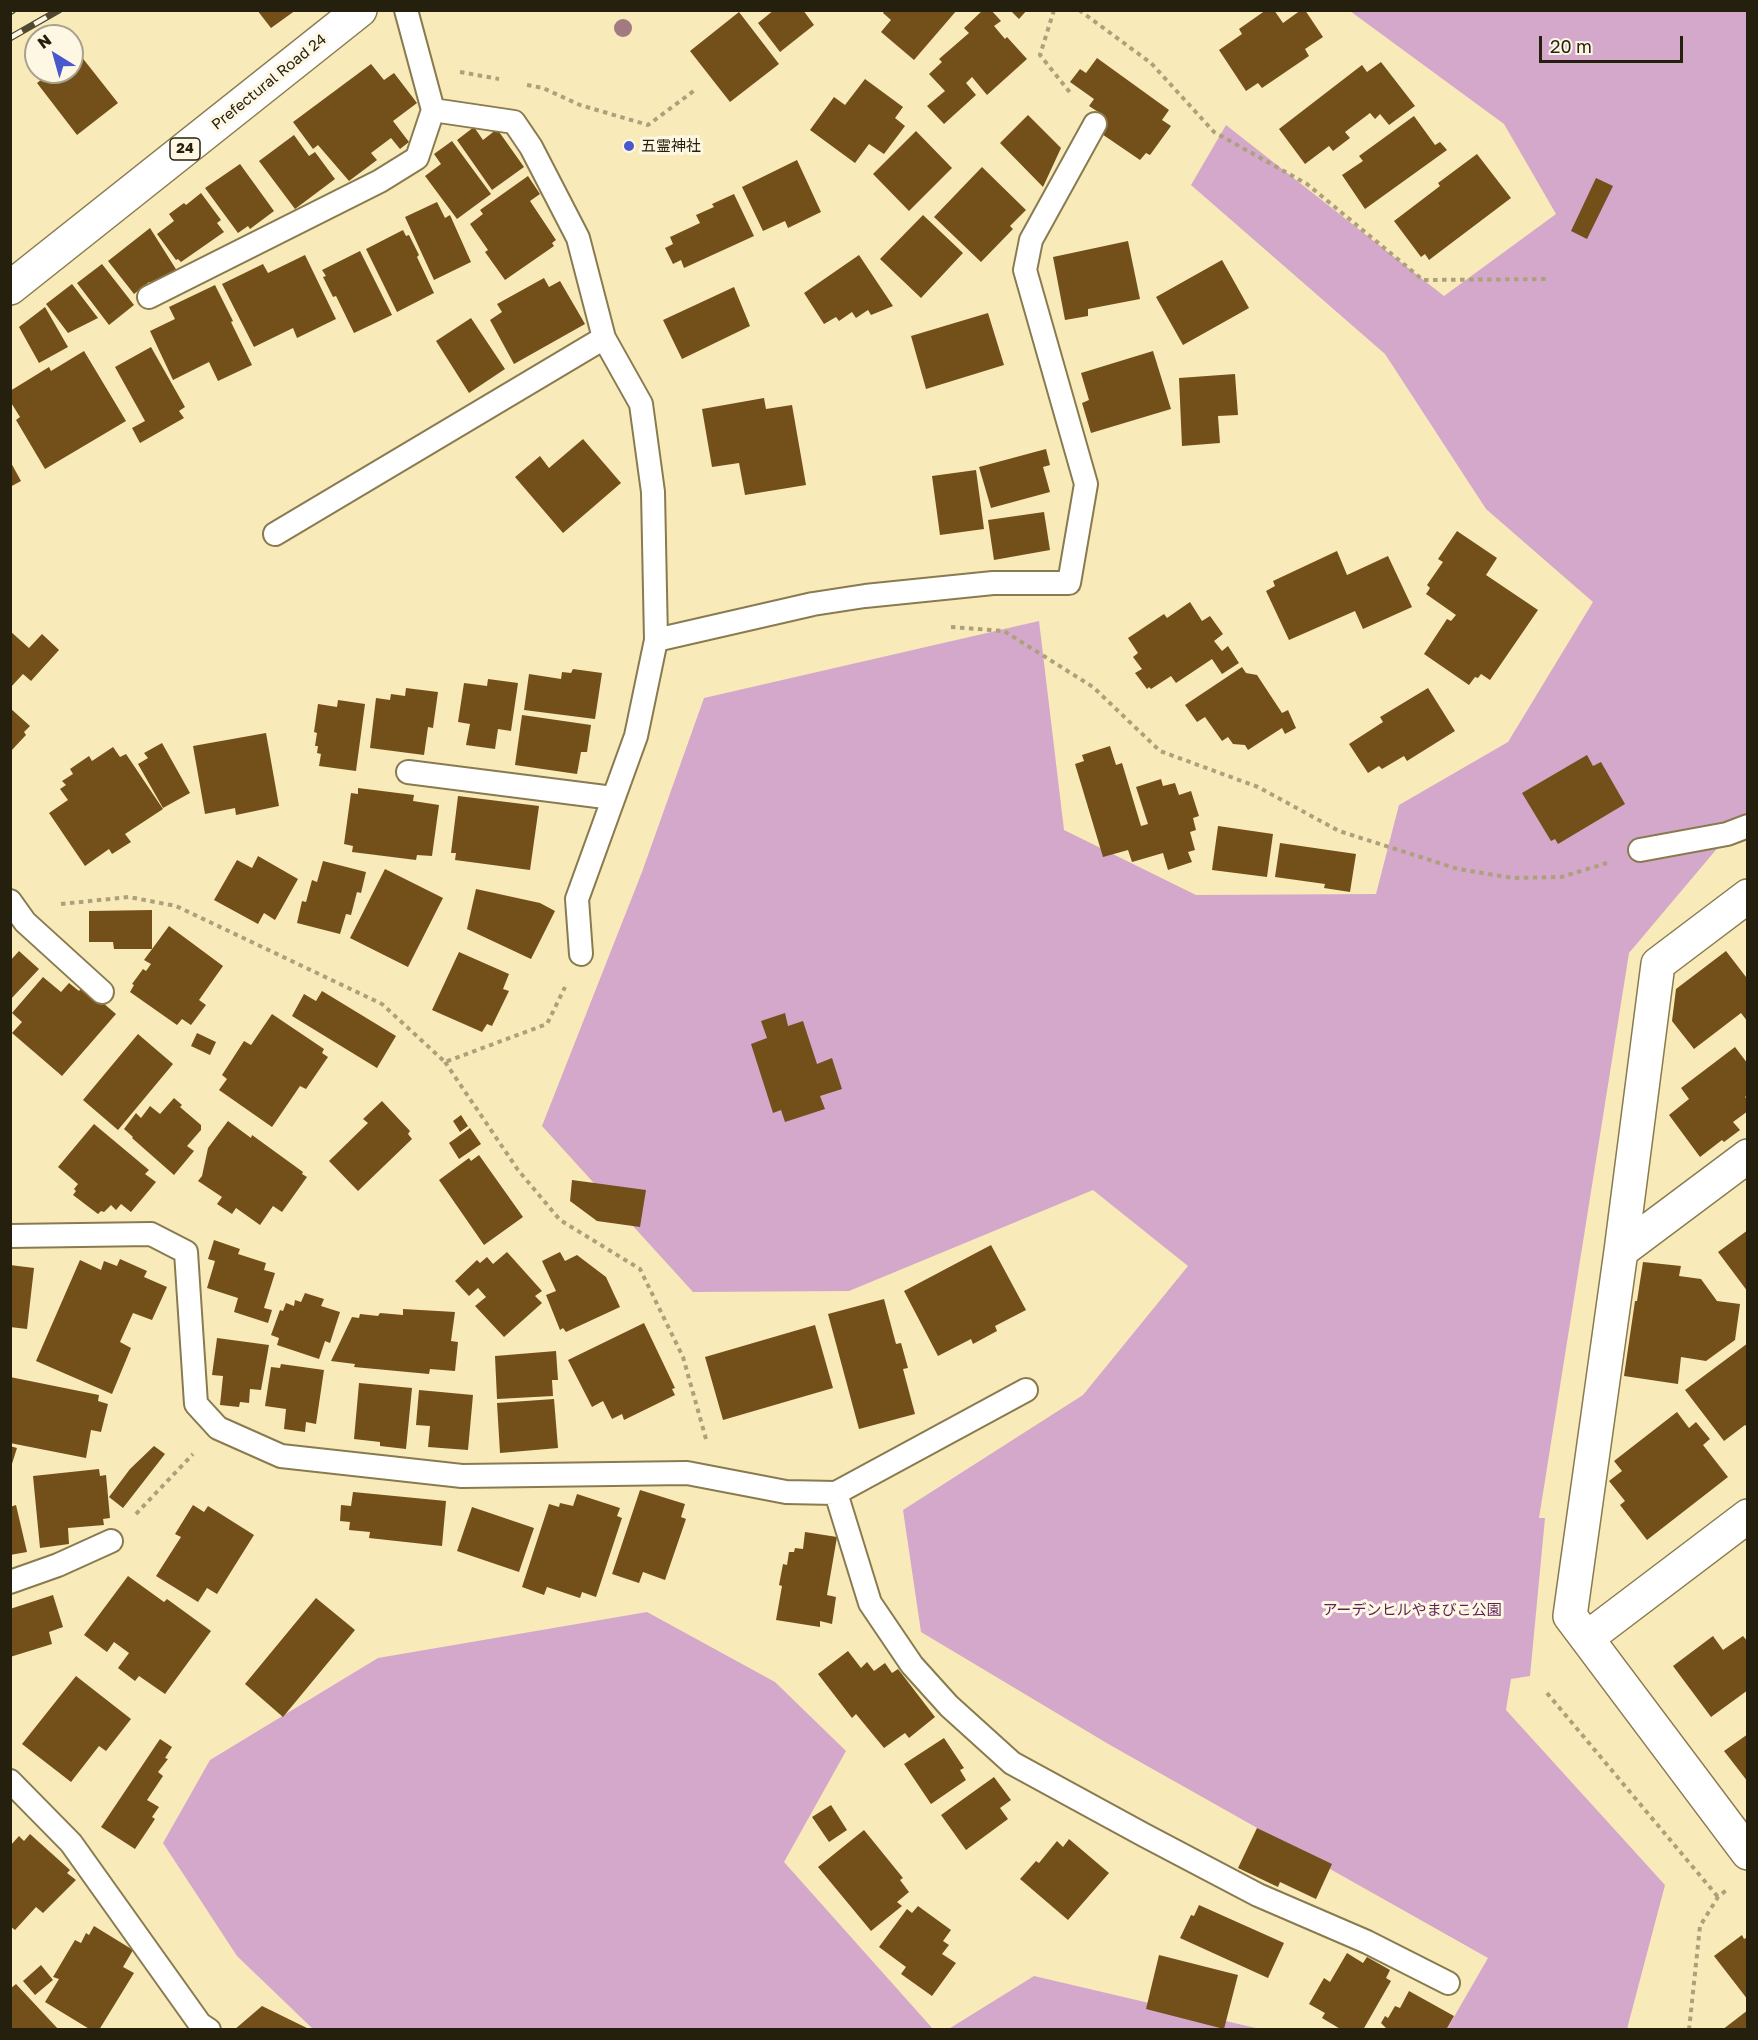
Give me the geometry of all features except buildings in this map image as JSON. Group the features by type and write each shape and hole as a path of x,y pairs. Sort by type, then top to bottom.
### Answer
{"street":[{"name":"Prefectural Road 24","path":"10,288 360,10"},
{"path":"1748,896 1658,963 1570,1616 1748,1853"},
{"path":"1621,1251 1748,1156"},
{"path":"1587,1638 1748,1516"}],"lane":[{"path":"149,297 380,181 417,158 433,110 406,10"},
{"path":"433,110 514,122 531,147 578,238 604,338 641,404 653,492 656,640 636,736 577,898 581,954"},
{"path":"656,640 813,604 865,596 993,583 1069,583 1086,484 1025,270 1031,240 1095,124"},
{"path":"275,534 604,338"},
{"path":"408,772 614,798"},
{"path":"1640,850 1727,834 1748,826"},
{"path":"10,901 25,922 102,992"},
{"path":"10,1236 151,1234 186,1252 196,1404 218,1428 281,1456 462,1476 687,1473 786,1492 836,1493 1026,1389"},
{"path":"836,1493 870,1603 912,1665 941,1698 1012,1763 1258,1895 1367,1942 1448,1983"},
{"path":"10,1582 58,1565 111,1541"},
{"path":"10,1781 71,1843 200,2024 209,2030"}],"path":[{"path":"1054,10 1040,55 1095,124"},
{"path":"1079,10 1151,63 1214,132 1307,184 1423,280 1550,279"},
{"path":"421,64 510,82"},
{"path":"521,84 543,88 580,105 648,125 695,90"},
{"path":"948,627 1004,631 1093,687 1160,752 1257,787 1339,831 1458,869 1513,878 1562,877 1595,868 1640,850"},
{"path":"54,905 129,897 176,906 381,1004 444,1062 518,1170 560,1220 640,1269 683,1357 709,1452 712,1478"},
{"path":"444,1062 547,1024 581,954"},
{"path":"111,1541 218,1428"},
{"path":"1547,1693 1718,1897"},
{"path":"1689,2030 1700,1926 1718,1897 1733,1885"}],"green space":[{"name":"アーデンヒルやまびこ公園","path":"1350,11 1747,11 1747,813 1629,953 1539,1518 1545,1518 1530,1676 1511,1679 1506,1710 1665,1885 1627,2029 1447,2029 1488,1958 1110,1745 921,1632 903,1510 1083,1395 1188,1266 1093,1190 849,1291 693,1292 542,1126 642,872 704,698 1039,621 1064,830 1196,895 1376,894 1399,805 1508,742 1593,602 1486,509 1385,354 1191,185 1226,125 1444,296 1556,214 1504,124"},
{"path":"647,1612 775,1682 846,1751 784,1862 933,2029 313,2029 237,1956 163,1843 210,1760 378,1658"},
{"path":"1034,1976 1260,2029 947,2030"}],"railway":[{"path":"10,38 59,10"}],"place":[{"name":"五霊神社","path":"629,146"}]}
